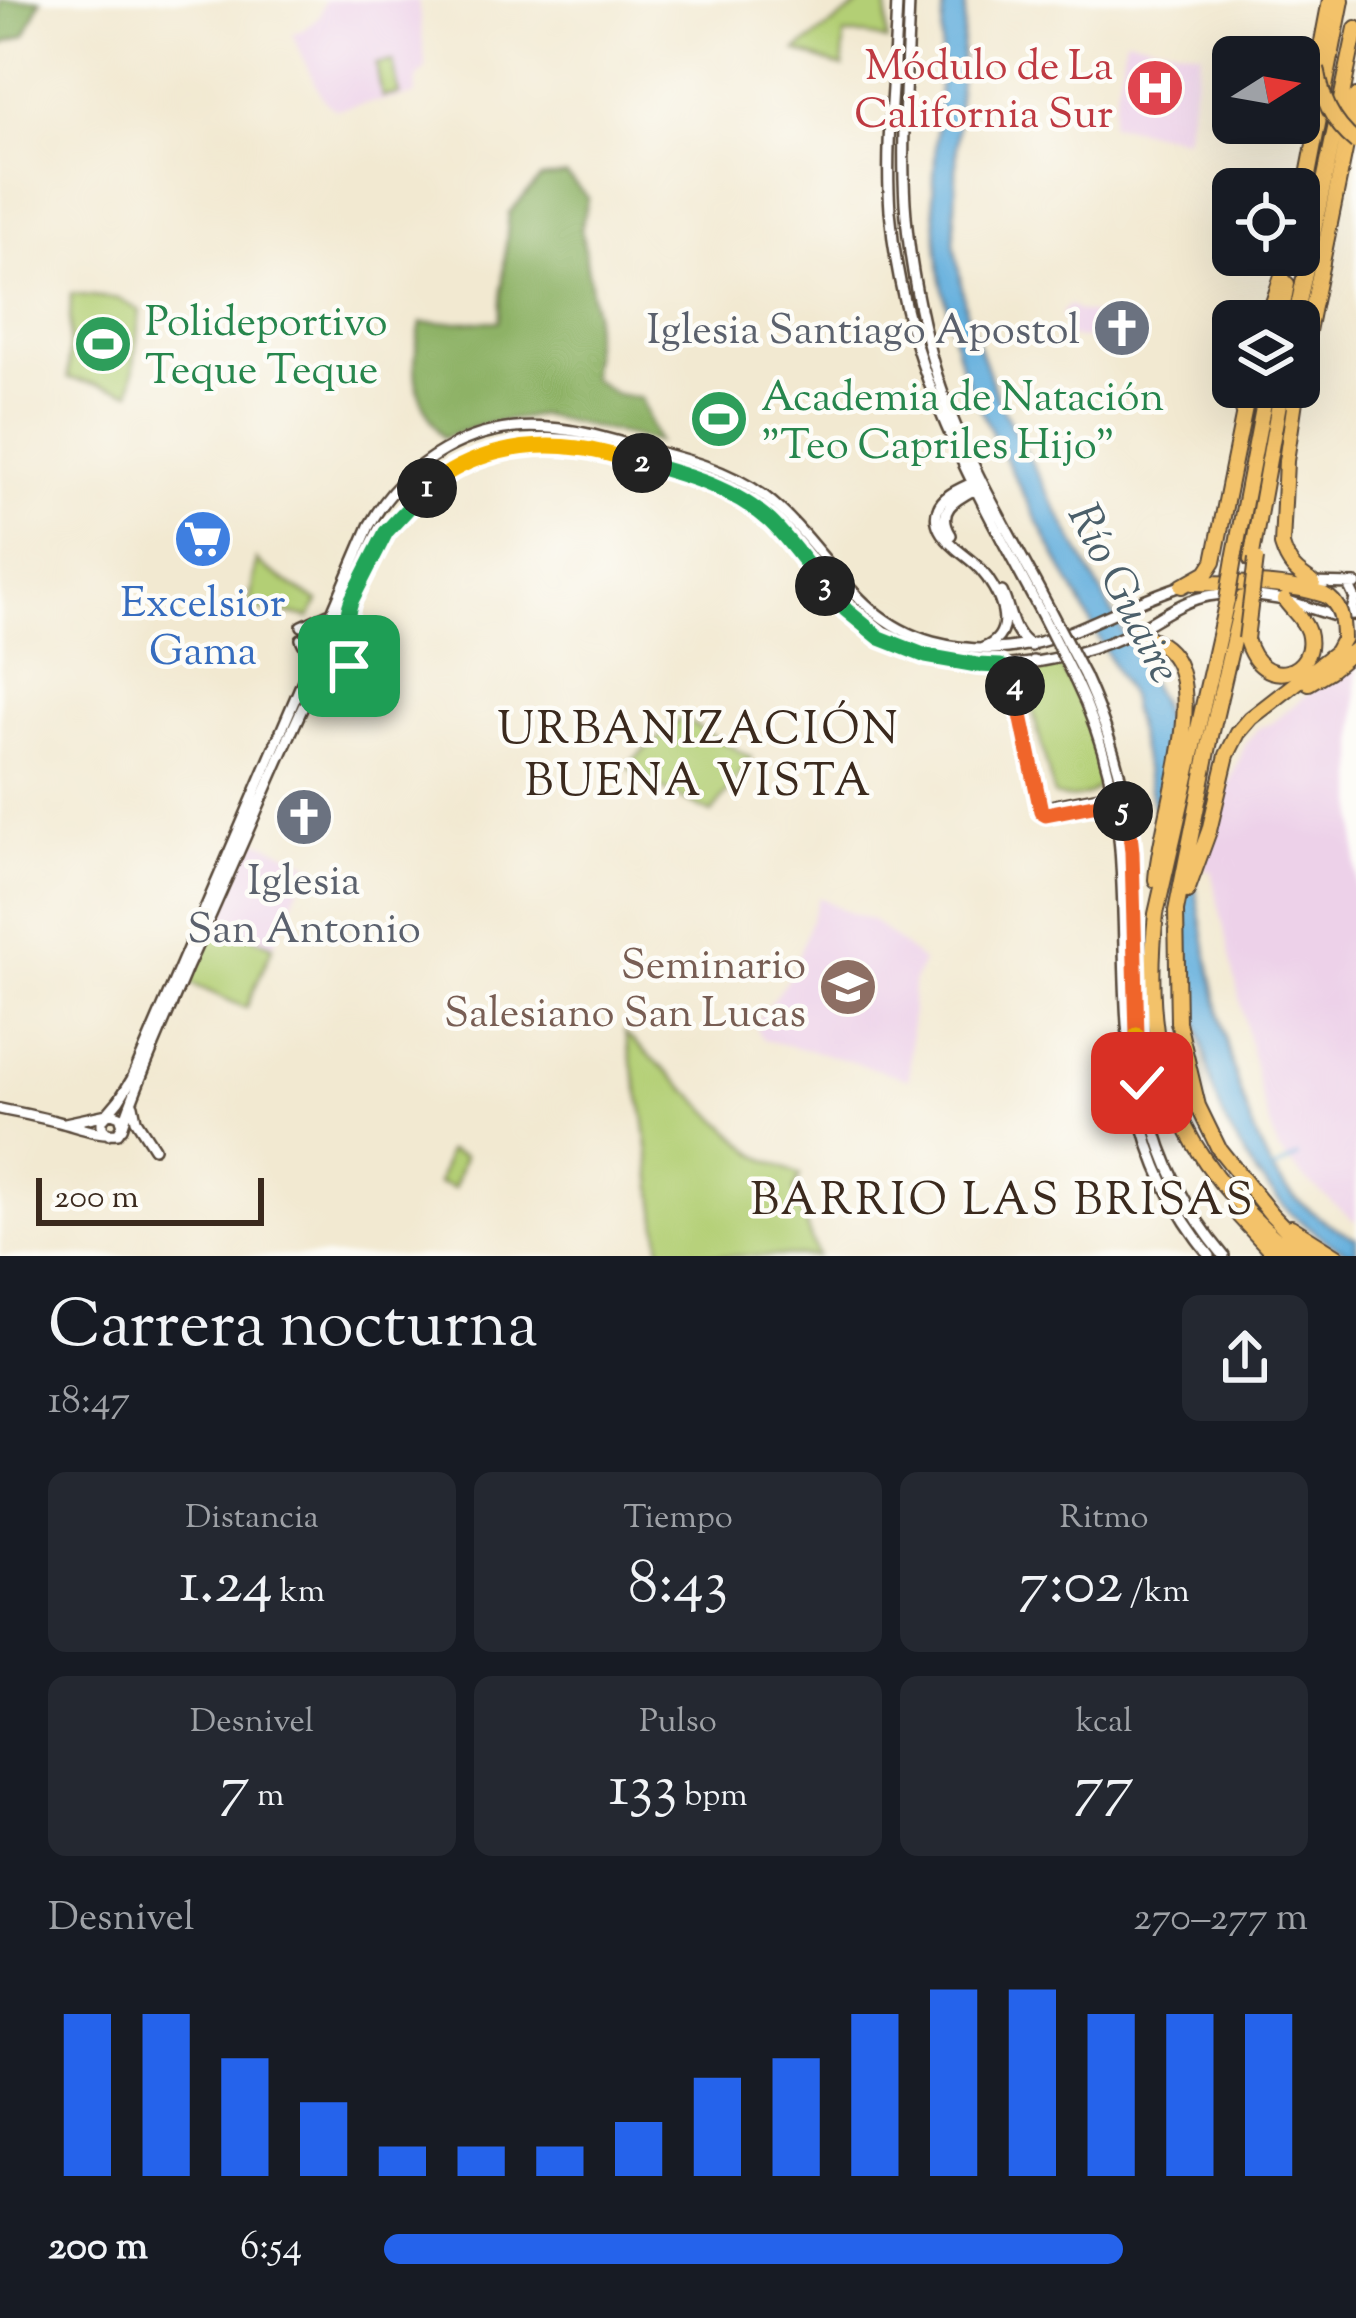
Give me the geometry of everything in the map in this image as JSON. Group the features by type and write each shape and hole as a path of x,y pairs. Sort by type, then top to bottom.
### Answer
{"highway":[{"path":"1330,0 1317,68 1325,104 1356,142"},
{"path":"1309,168 1342,0"},
{"path":"1299,300 1356,28"},
{"path":"1314,300 1356,96"},
{"path":"1187,584 1207,572 1214,561 1245,408"},
{"path":"1263,408 1234,559 1235,599 1176,917 1178,1022 1198,1106 1219,1149 1270,1214 1318,1256"},
{"path":"1278,408 1259,516 1246,639 1263,669 1282,674 1299,666 1308,650 1302,620 1285,599"},
{"path":"1176,917 1200,856 1231,743 1251,718 1350,644 1337,605 1294,571 1282,545 1294,408"},
{"path":"1160,876 1235,599 1253,559"},
{"path":"1187,584 1319,589"},
{"path":"1132,632 1164,646 1173,656 1181,673 1184,703 1152,965 1160,1057 1172,1103 1204,1162 1231,1207 1276,1256"},
{"path":"1204,1162 1256,1222 1296,1256"},
{"path":"1270,1214 1337,1256"}],"street":[{"path":"898,0 890,167 893,240 904,302 921,364 960,461 978,484 983,505 1045,610"},
{"path":"909,0 905,185 911,263 948,407 978,484 1110,739 1118,791 1129,823 1142,1083 1171,1172 1224,1256"},
{"path":"108,1134 101,1124 132,1079 377,511 401,481 437,452 505,429 540,427 591,434 705,466 742,483 778,508 881,619 923,639 978,650 1031,646 1187,584"},
{"path":"0,1109 108,1134 122,1128 316,674 386,532 417,496 460,466 499,452 536,446 579,448 693,477 746,503 776,528 846,610 880,638 977,665 1033,662 1088,649 1204,596 1285,599 1343,617 1356,615"},
{"path":"960,461 961,482 946,513 946,529 992,575 1007,602 1015,631 1031,646"},
{"path":"978,484 944,499 937,512 940,530 989,580 1004,619 1001,637 978,650"},
{"path":"953,497 983,505"},
{"path":"1319,589 1352,584 1354,605 1343,617"},
{"path":"316,674 332,664 364,670 352,649 347,610"},
{"path":"302,626 332,611"},
{"path":"301,639 312,661"},
{"path":"1033,662 1022,686 1045,807 1095,801 1117,820"},
{"path":"1000,666 1016,688 1041,811 1046,814 1118,791"},
{"path":"1080,678 1109,777 1118,791 1133,1092 1150,1153 1183,1218 1210,1256"},
{"path":"1095,801 1109,777"},
{"path":"133,1098 136,1120 154,1148"},
{"path":"65,1124 108,1114 120,1116 122,1128"}],"shaded area":[{"path":"324,0 418,0 426,68 416,80 415,95 335,109 323,99 292,33 319,17"},
{"name":"Módulo de La California Sur","path":"1126,38 1201,52 1185,138 1110,124"},
{"path":"1069,305 1098,315 1094,339 1069,337 1061,313"},
{"path":"1356,654 1356,1222 1278,1150 1262,1100 1211,870 1203,869 1245,745 1258,728 1272,723"},
{"path":"251,837 310,863 273,946 215,920"},
{"name":"Seminario Salesiano San Lucas","path":"819,897 872,920 923,962 913,983 909,1079 764,1040 758,1033 756,1024 792,973"}],"green space":[{"path":"0,0 41,0 25,35 0,45"},
{"path":"866,0 887,0 887,41 844,35 843,68 796,51"},
{"path":"393,61 399,94 382,97 376,64"},
{"path":"566,175 588,198 581,228 594,310 591,378 615,394 641,398 657,442 541,415 484,424 443,438 417,384 415,356 421,323 499,321 509,213 541,178"},
{"name":"Polideportivo Teque Teque","path":"71,294 120,299 140,311 131,392 68,378"},
{"path":"256,560 318,601 310,618 249,610"},
{"path":"1057,661 1093,728 1103,767 1091,793 1077,798 1054,795 1029,695 1033,670"},
{"path":"682,718 751,758 712,813 641,779 627,765"},
{"path":"215,920 273,946 246,1008 188,982"},
{"path":"625,1033 758,1156 800,1175 794,1191 817,1256 666,1256 661,1250 644,1115"},
{"path":"448,1151 464,1156 454,1188 438,1183"}],"water":[{"name":"Río Guaire","path":"944,0 966,0 954,243 966,311 999,402 1159,700 1219,1009 1256,1137 1274,1173 1294,1196 1317,1216 1356,1238 1356,1256 1291,1214 1256,1174 1227,1126 1213,1090 1129,696 1001,451 958,356 940,275 933,196"}],"waterway":[{"path":"1274,1170 1297,1157"}],"place":[{"name":"Módulo de La California Sur","path":"1155,88"},
{"name":"Iglesia Santiago Apostol","path":"1122,328"},
{"name":"Polideportivo Teque Teque","path":"103,344"},
{"name":"Academia de Natación \"Teo Capriles Hijo\"","path":"719,419"},
{"name":"Excelsior Gama","path":"203,539"},
{"name":"Iglesia San Antonio","path":"304,817"},
{"name":"Seminario Salesiano San Lucas","path":"848,987"}],"district":[{"name":"URBANIZACIÓN BUENA VISTA","path":"699,753"},
{"name":"BARRIO LAS BRISAS","path":"1003,1198"}],"route":[{"path":"349,666 364,670 352,649 347,610 382,540 417,496 460,466 526,447 579,448 693,477 732,495 769,520 846,610 880,638 926,656 1006,669 1016,688 1041,811 1057,813 1098,804 1113,793 1117,796 1131,838 1142,1083"}]}
